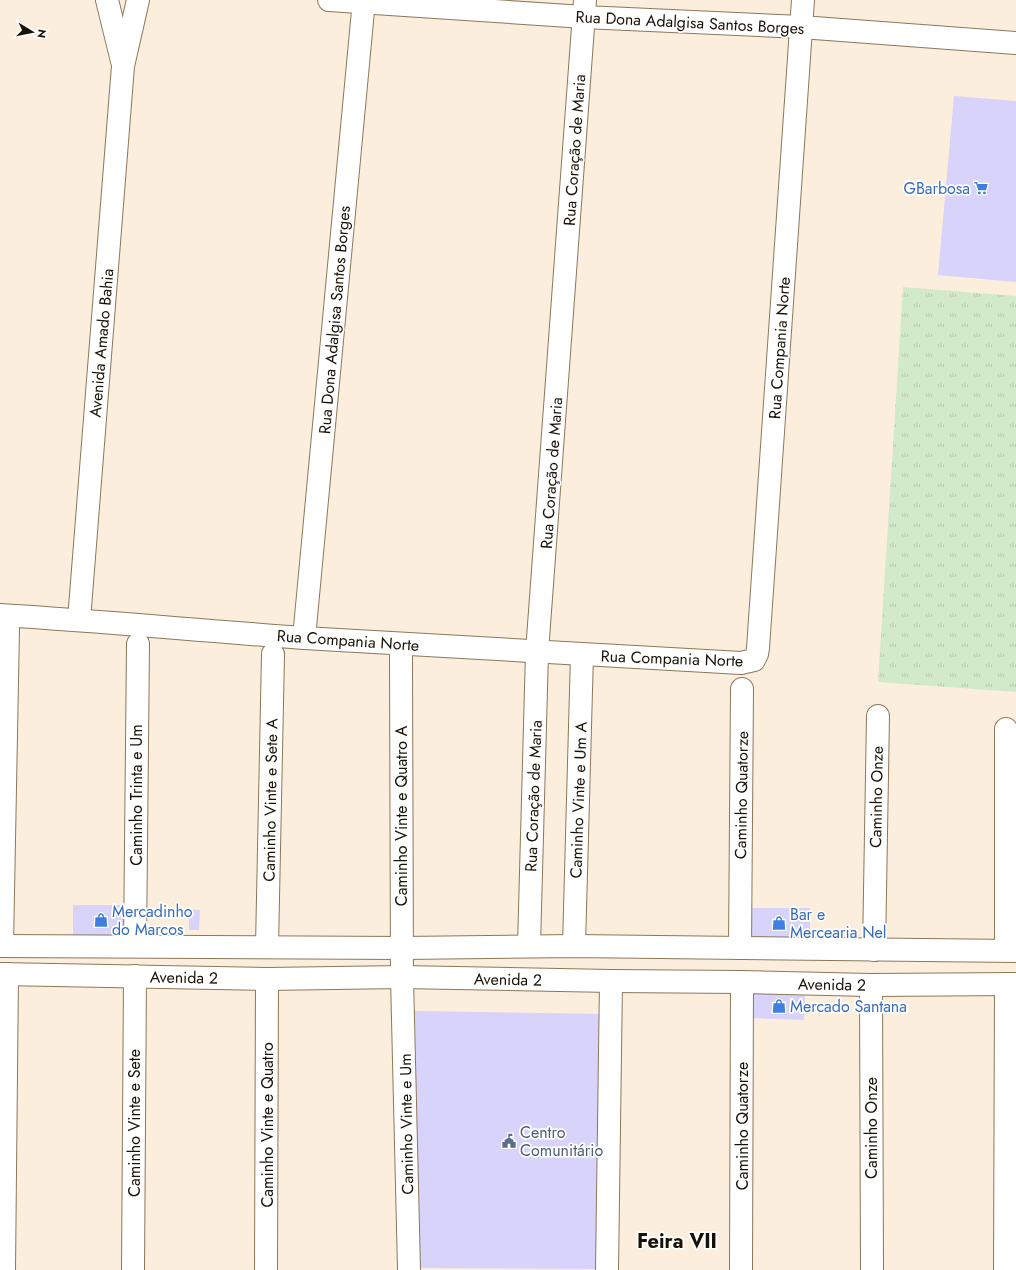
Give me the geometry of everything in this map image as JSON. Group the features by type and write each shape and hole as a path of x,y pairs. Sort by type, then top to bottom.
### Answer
{"street":[{"name":"Avenida Amado Bahia","path":"107,0 123,66"},
{"name":"Avenida Amado Bahia","path":"79,620 123,66 138,0"},
{"name":"Rua Dona Adalgisa Santos Borges","path":"329,0 585,9 1016,43"},
{"name":"Rua Compania Norte","path":"4,621 79,620 304,638 537,652 741,663 754,660 757,654 803,0"},
{"name":"Rua Dona Adalgisa Santos Borges","path":"304,638 364,1"},
{"name":"Rua Coração de Maria","path":"529,946 537,652 585,9"},
{"path":"1,946 4,621"},
{"name":"Caminho Trinta e Um","path":"135,946 138,644"},
{"name":"Caminho Vinte e Sete A","path":"267,948 273,654"},
{"name":"Caminho Vinte e Um A","path":"574,946 582,654"},
{"name":"Caminho Vinte e Quatro A","path":"401,656 402,977"},
{"name":"Caminho Quatorze","path":"740,948 742,689"},
{"name":"Caminho Onze","path":"874,950 878,716"},
{"path":"1006,729 1011,951"},
{"name":"Avenida 2","path":"1,946 267,948 574,946 1011,951"},
{"path":"4,974 4,1270"},
{"name":"Avenida 2","path":"4,974 267,979 402,977 871,985 1011,984"},
{"name":"Caminho Vinte e Sete","path":"133,1270 135,976"},
{"name":"Caminho Vinte e Um","path":"402,977 409,1270"},
{"name":"Caminho Vinte e Quatro","path":"266,1270 267,979"},
{"path":"607,1270 611,981"},
{"name":"Caminho Quatorze","path":"741,1270 742,982"},
{"path":"1005,1270 1011,984"},
{"name":"Caminho Onze","path":"871,985 872,1270"}],"green space":[{"path":"903,287 1016,296 1016,692 878,682"}],"building":[{"name":"GBarbosa","path":"954,96 1016,101 1016,282 938,275"},
{"name":"Mercadinho do Marcos","path":"73,905 129,905 130,935 73,936"},
{"name":"Bar e Mercearia Nel","path":"748,908 810,908 810,938 748,937"},
{"path":"189,909 200,910 199,930 189,930"},
{"name":"Mercado Santana","path":"753,992 805,995 804,1020 752,1018"},
{"name":"Centro Comunitário","path":"415,1011 606,1014 598,1269 418,1268"}],"place":[{"name":"GBarbosa","path":"981,188"},
{"name":"Mercadinho do Marcos","path":"101,920"},
{"name":"Bar e Mercearia Nel","path":"779,923"},
{"name":"Mercado Santana","path":"779,1006"},
{"name":"Centro Comunitário","path":"509,1141"}],"district":[{"name":"Feira VII","path":"677,1241"}]}
